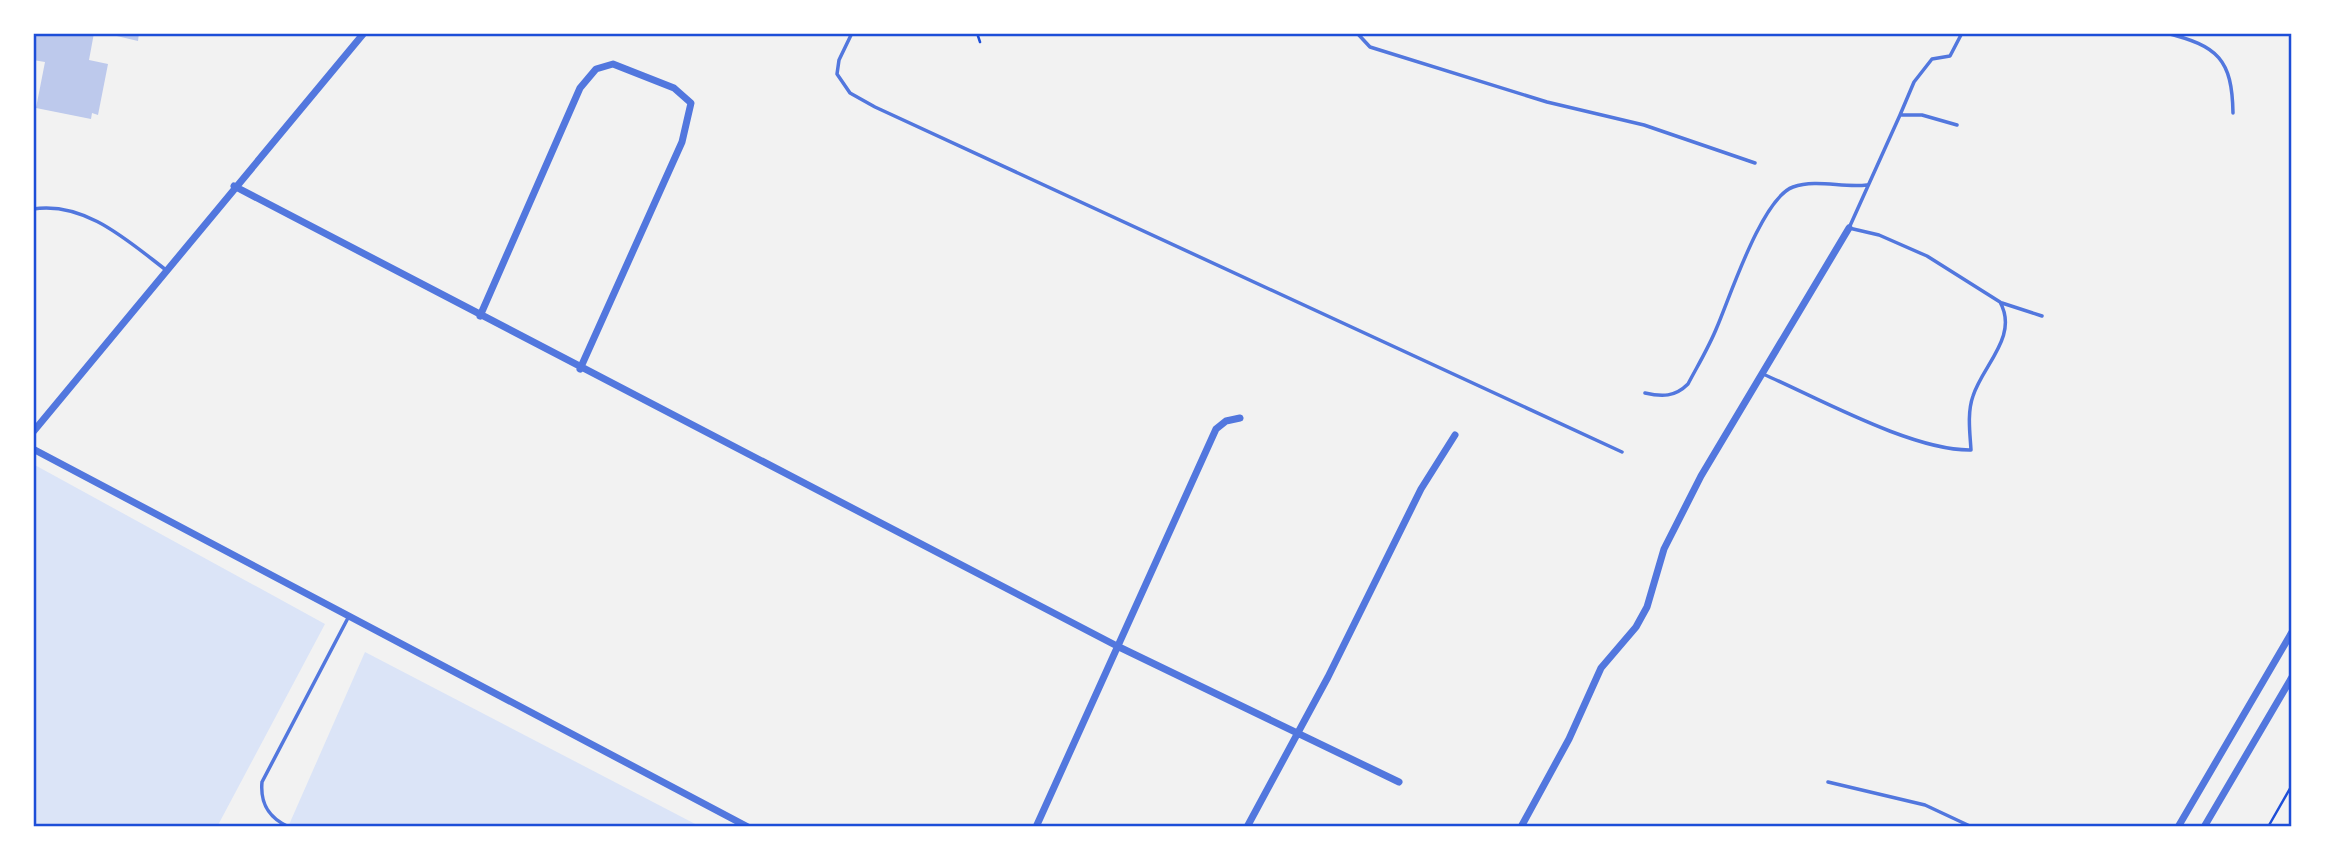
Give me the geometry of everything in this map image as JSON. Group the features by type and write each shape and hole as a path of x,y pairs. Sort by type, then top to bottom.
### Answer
{"street":[{"path":"33,432 234,186 364,33"},
{"path":"480,316 580,88 592,73 613,64 674,88 691,103 682,142 580,369"},
{"path":"234,186 580,369 1117,646 1299,731 1399,782"},
{"path":"1521,827 1569,739 1601,668 1642,617 1664,549 1679,517 1849,228"},
{"path":"1037,827 1216,429 1226,421 1240,418"},
{"path":"1247,827 1299,731 1421,489 1455,435"},
{"path":"33,449 748,827"},
{"path":"2178,827 2292,632"},
{"path":"2204,827 2292,677"}],"lane":[{"path":"852,33 839,60 837,74 850,93 1622,452"},
{"path":"1357,33 1370,47 1546,102 1644,125 1755,163"},
{"path":"1962,33 1950,56 1932,59 1913,82 1849,228 1879,235 1927,256 2000,302 2022,312 2042,316"},
{"path":"2166,33 2202,43 2220,57 2232,81 2233,113"},
{"path":"1900,115 1922,115 1957,125"},
{"path":"1645,393 1670,396 1680,392 1688,384 1718,326 1750,246 1778,198 1790,188 1813,183 1867,185"},
{"path":"33,209 48,207 73,211 114,231 166,270"},
{"path":"1763,374 1902,435 1948,450 1971,450 1969,417 1973,396 1995,356 2006,324 2006,313 2000,302"},
{"path":"289,827 276,821 262,803 262,782 349,616"},
{"path":"1828,782 1924,805 1972,827"}],"path":[{"path":"977,33 980,42"},
{"path":"2268,827 2292,785"}],"shaded area":[{"path":"33,464 325,624 217,827 33,827"},
{"path":"365,652 701,827 288,827"}],"building":[{"path":"33,33 94,33 89,60 108,64 98,115 92,113 91,119 36,108 45,62 33,60"},
{"path":"104,33 139,33 138,41"}]}
